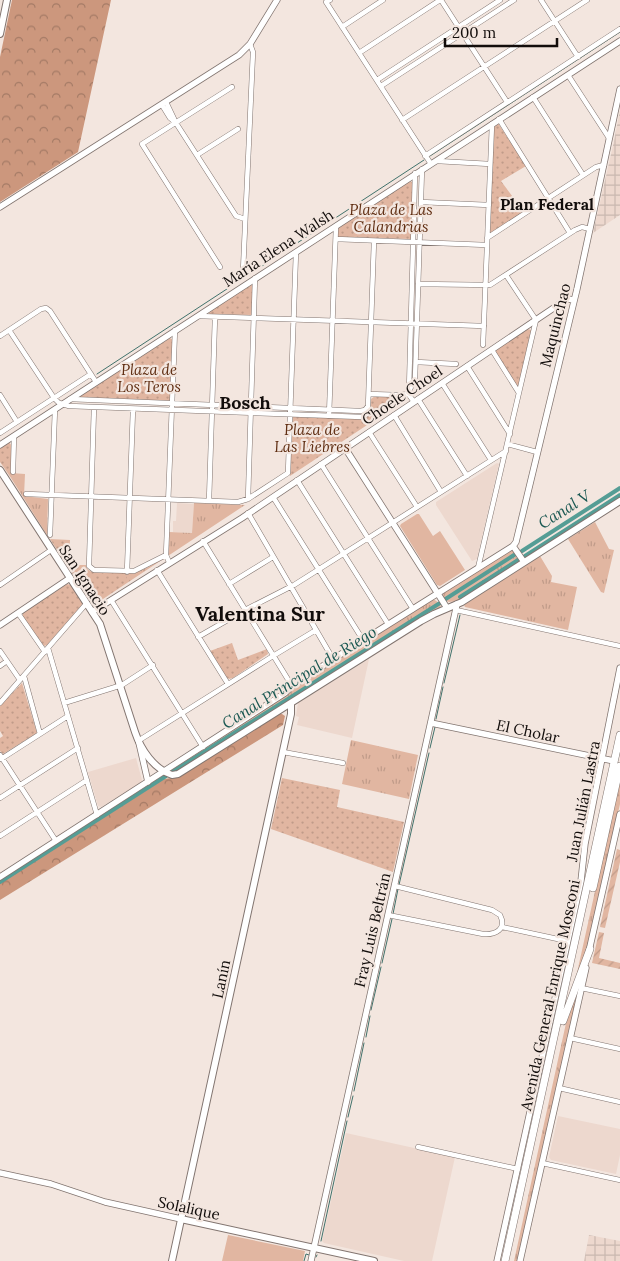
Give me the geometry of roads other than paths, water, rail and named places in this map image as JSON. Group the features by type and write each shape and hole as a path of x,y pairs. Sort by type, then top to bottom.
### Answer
{"highway":[{"name":"Avenida General Enrique Mosconi","path":"510,1261 618,763 620,735"},
{"name":"Avenida General Enrique Mosconi","path":"505,1261 602,822 618,763"},
{"path":"563,1021 590,950"},
{"path":"499,1261 512,1233"}],"main road":[{"path":"0,34 7,0"},
{"name":"San Ignacio","path":"0,470 103,632 138,741 147,756 165,772"},
{"path":"165,772 171,775 178,774 420,621 447,608 457,607 620,501"},
{"name":"Lanín","path":"172,1261 283,752 291,714 291,703"},
{"name":"Solalique","path":"182,1219 374,1261"}],"street":[{"path":"0,207 236,58 250,44 277,0"},
{"path":"342,27 383,0"},
{"path":"359,53 441,0 507,102"},
{"path":"377,80 500,0"},
{"path":"381,86 514,0"},
{"path":"541,0 578,57"},
{"path":"402,120 587,0"},
{"path":"328,1 342,27 426,156 433,162 490,164"},
{"path":"426,156 620,29"},
{"name":"María Elena Walsh","path":"0,445 620,41"},
{"path":"243,271 253,52 250,44"},
{"path":"568,74 610,138"},
{"path":"220,266 142,144 232,87"},
{"name":"Maquinchao","path":"513,546 516,542 574,300 620,89"},
{"path":"533,97 583,175"},
{"path":"164,103 236,216 245,219"},
{"path":"499,119 570,233"},
{"path":"483,344 492,124"},
{"path":"197,155 238,129"},
{"path":"487,238 583,175 598,166 604,165"},
{"path":"369,394 401,395 409,393 415,381 422,169"},
{"path":"415,173 409,393 467,476"},
{"path":"421,202 489,205"},
{"path":"329,416 336,226"},
{"path":"418,284 486,286 579,228 590,229"},
{"path":"336,239 487,245"},
{"path":"9,330 54,398 62,404 72,407 362,417 367,414 369,394 374,241"},
{"path":"26,494 242,502 288,473 296,252"},
{"path":"478,568 536,320 506,275"},
{"path":"248,499 255,278"},
{"name":"Choele Choel","path":"92,612 248,514 566,300 574,300"},
{"path":"0,336 41,309 46,308 50,311 96,382"},
{"path":"198,316 484,326"},
{"path":"209,501 215,317"},
{"path":"169,562 166,555 175,330"},
{"path":"492,350 519,394"},
{"path":"416,362 456,364"},
{"path":"467,366 510,434"},
{"path":"0,433 91,374"},
{"path":"442,383 491,460"},
{"path":"0,395 17,422"},
{"path":"70,399 363,411 368,405"},
{"path":"94,400 88,563 90,568 94,570 127,572 141,568 166,555"},
{"path":"50,535 55,409"},
{"path":"127,572 133,409"},
{"path":"394,415 441,492"},
{"path":"369,432 417,507"},
{"path":"13,472 14,436"},
{"path":"507,444 537,452"},
{"path":"345,448 447,608"},
{"path":"198,637 244,610 291,587 506,451"},
{"path":"321,464 413,609"},
{"path":"297,480 388,624"},
{"path":"273,496 363,640"},
{"path":"248,514 333,659"},
{"path":"203,541 292,686"},
{"path":"0,876 165,772 286,693 292,686 333,659 513,546 524,562"},
{"path":"0,576 2,583 52,550"},
{"path":"229,584 273,557"},
{"path":"157,570 228,684"},
{"path":"0,625 70,578"},
{"path":"111,600 203,747"},
{"path":"0,703 86,604"},
{"path":"457,607 620,646"},
{"name":"Fray Luis Beltrán","path":"311,1261 457,607"},
{"path":"18,613 46,650 98,815"},
{"path":"138,741 316,630"},
{"path":"0,650 22,678 40,734"},
{"path":"0,666 7,661"},
{"path":"64,704 120,685 153,665"},
{"name":"Juan Julián Lastra","path":"499,1261 581,881 585,844 620,668"},
{"path":"56,841 1,758 68,716"},
{"name":"El Cholar","path":"431,723 618,763"},
{"name":"San Ignacio","path":"138,741 148,782"},
{"path":"0,798 78,748"},
{"path":"283,752 343,763"},
{"path":"0,836 87,780"},
{"path":"520,1261 620,814"},
{"path":"388,915 483,934 496,933 502,927 502,917 492,910 395,886"},
{"path":"502,927 568,942"},
{"path":"581,988 620,996"},
{"path":"570,1038 620,1049"},
{"path":"559,1088 620,1102"},
{"path":"418,1147 518,1169"},
{"path":"542,1163 620,1180"},
{"name":"Solalique","path":"0,1173 51,1184 105,1202 182,1219"}],"waterway":[{"path":"430,156 620,32"},
{"path":"97,374 424,160"},
{"name":"Canal V","path":"522,551 620,488"},
{"name":"Canal Principal de Riego","path":"525,556 620,495"},
{"name":"Canal V","path":"444,600 514,555"},
{"name":"Canal Principal de Riego","path":"460,597 518,560"},
{"name":"Canal Principal de Riego","path":"172,772 440,603"},
{"path":"444,683 460,615"},
{"path":"436,719 443,687"},
{"path":"430,748 435,727"},
{"path":"399,885 429,753"},
{"name":"Canal Principal de Riego","path":"0,882 166,776"},
{"path":"393,914 398,889"},
{"path":"382,963 392,919"},
{"path":"371,1010 381,967"},
{"path":"366,1037 370,1016"},
{"path":"354,1091 364,1043"},
{"path":"348,1117 353,1096"},
{"path":"321,1241 347,1121"},
{"path":"304,1261 306,1254 309,1255"}],"district":[{"name":"Plan Federal","path":"547,204"},
{"name":"Bosch","path":"245,402"},
{"name":"Valentina Sur","path":"260,613"}],"park label":[{"name":"Plaza de Las Calandrias","path":"391,218"},
{"name":"Plaza de Los Teros","path":"149,378"},
{"name":"Plaza de Las Liebres","path":"312,438"}]}
